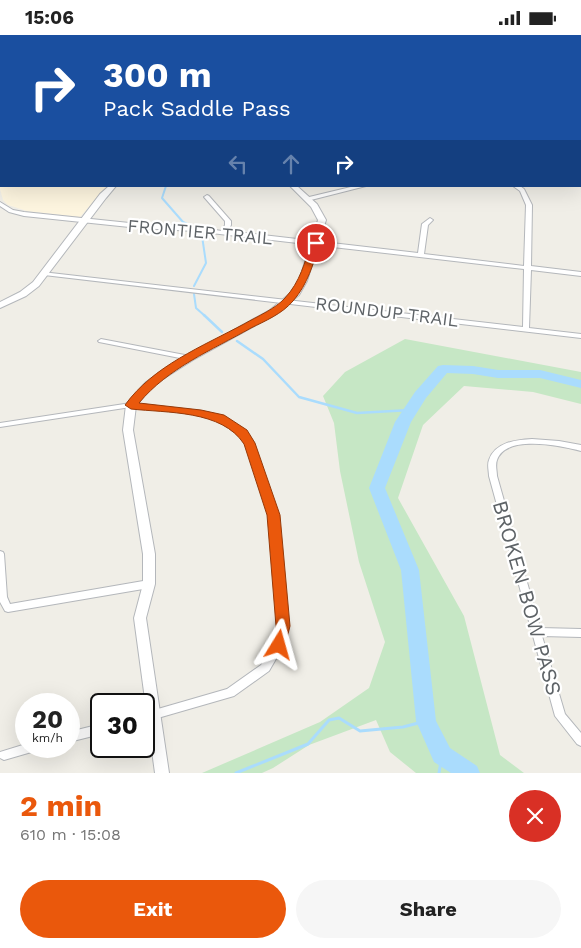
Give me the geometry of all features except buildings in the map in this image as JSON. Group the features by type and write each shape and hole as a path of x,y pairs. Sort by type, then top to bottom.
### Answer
{"street":[{"path":"0,305 16,299 30,289 112,187"},
{"path":"147,693 140,618 149,584 149,554 128,430 131,405 149,384 190,357 273,312 288,301 303,281 322,220 318,211 294,187"},
{"path":"307,199 359,187"},
{"path":"517,187 522,191 529,205 526,328"},
{"path":"207,197 228,221 224,233"},
{"name":"FRONTIER TRAIL","path":"0,204 11,211 24,214 84,221 183,228 581,274"},
{"path":"421,256 425,224 430,220"},
{"name":"ROUNDUP TRAIL","path":"44,273 526,328 581,336"},
{"path":"102,341 190,357"},
{"path":"0,425 131,405 201,413 220,418 242,433 250,443 274,515 283,626 279,645 265,669 230,693 155,714"},
{"name":"BROKEN BOW PASS","path":"581,447 535,441 514,442 500,449 493,460 493,476 560,717 581,741"},
{"path":"0,554 2,597 8,608 149,584"},
{"path":"537,632 581,633"},
{"path":"155,742 162,773"},
{"path":"4,755 15,752"}],"shaded area":[{"path":"0,187 106,187 80,217 27,211 8,205 3,200"}],"green space":[{"path":"405,339 581,372 581,404 533,392 464,386 423,425 398,498 464,616 500,755 524,773 416,773 390,752 376,720 309,745 262,773 202,773 320,722 369,688 385,642 359,562 340,471 334,423 323,396 345,372"}],"waterway":[{"path":"166,187 162,198 183,222 192,226"},
{"path":"194,286 206,263 202,236 199,233"},
{"path":"194,294 196,308 205,316"},
{"path":"204,315 222,332"},
{"path":"237,341 263,359 299,397 357,413 411,410"},
{"path":"469,773 442,755 426,721 410,570 377,488 403,422 420,395 443,369 473,370 498,374 540,374 581,384"},
{"path":"236,773 308,744 329,720 339,718 360,731 403,727 426,721"},
{"path":"439,773 442,755"}],"route":[{"path":"279,645 283,626 274,515 250,443 234,426 220,418 201,413 131,405 149,384 190,357 273,312 288,301 296,293 303,281 316,243"}]}
